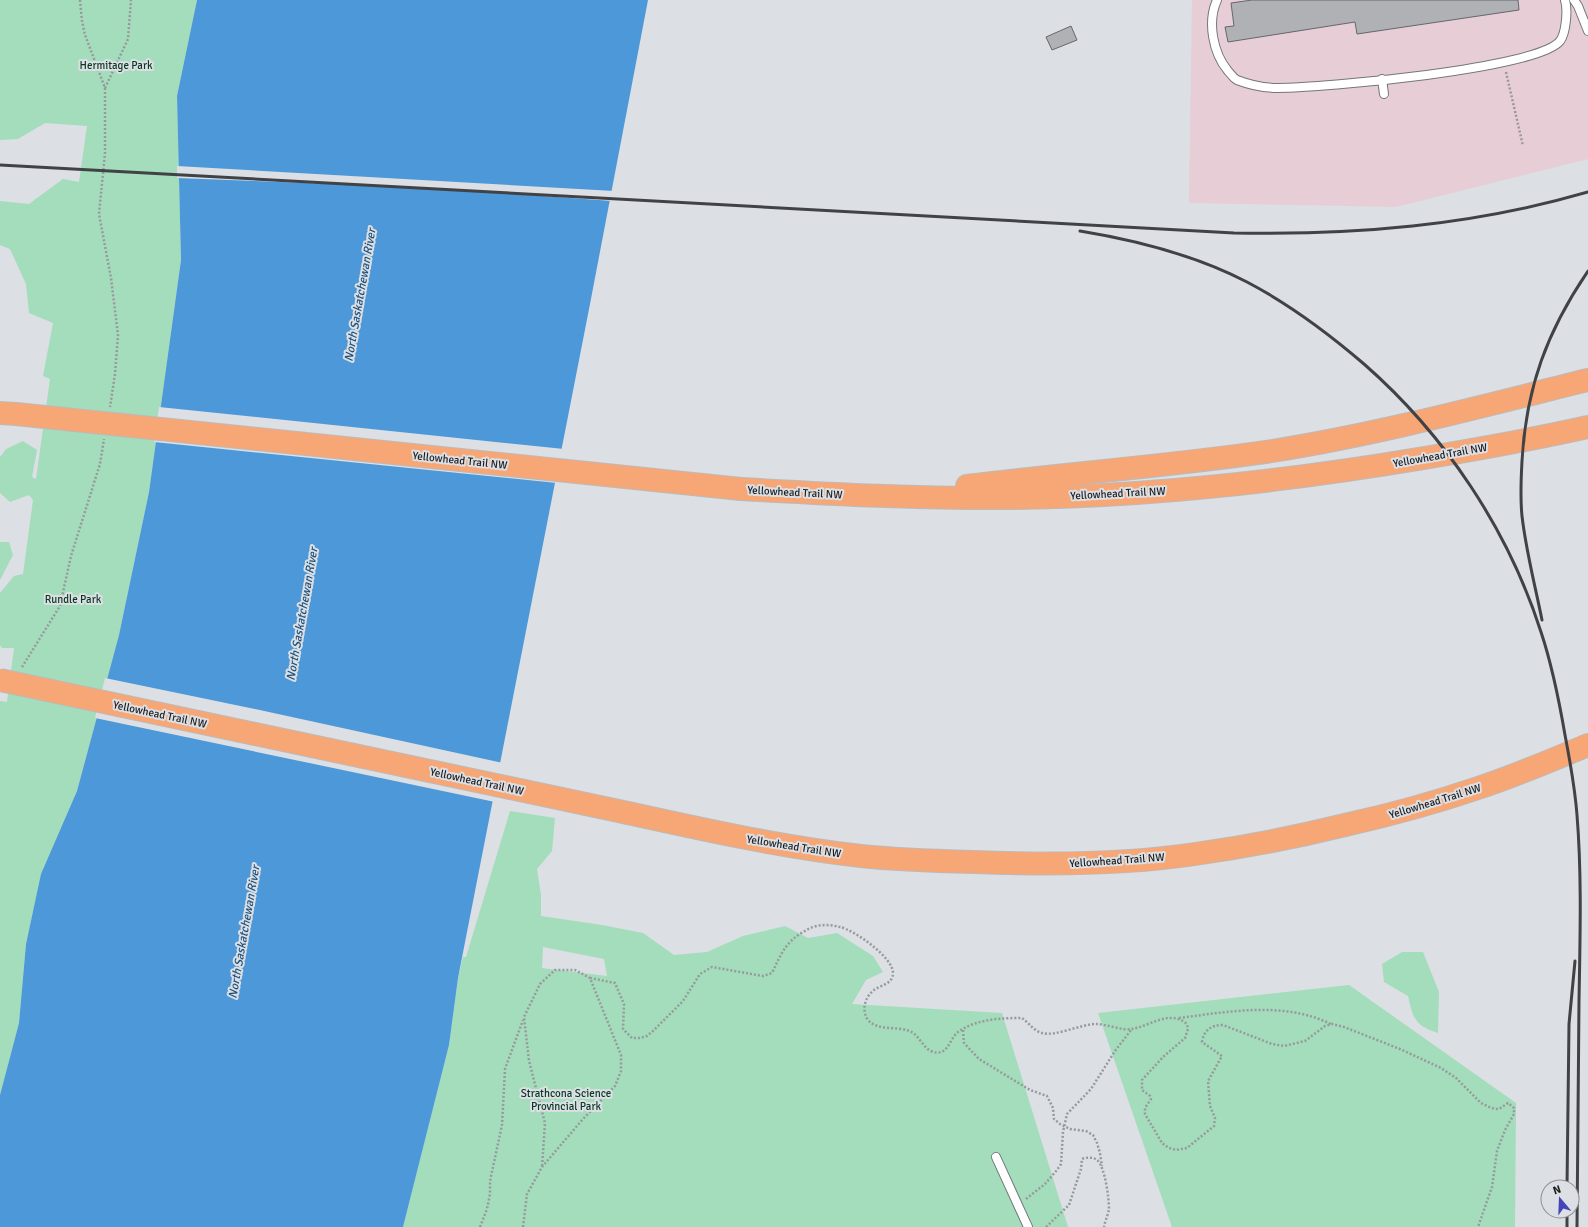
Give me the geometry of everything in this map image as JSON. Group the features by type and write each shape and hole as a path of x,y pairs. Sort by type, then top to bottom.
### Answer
{"highway":[{"path":"883,496 1054,475 1191,462 1274,450 1392,428 1588,380"},
{"name":"Yellowhead Trail NW","path":"8,414 741,489 883,496 1014,498 1170,490 1268,482 1348,471 1504,445 1588,427"},
{"name":"Yellowhead Trail NW","path":"0,680 723,834 823,851 915,860 1052,864 1115,862 1194,855 1284,840 1411,810 1486,786 1588,745"}],"lane":[{"path":"1217,0 1212,25 1215,45 1223,65 1235,79 1257,86 1278,88 1382,80 1457,71 1545,50 1560,41 1566,21 1565,0"},
{"path":"1574,0 1588,31"},
{"path":"1382,80 1384,94"},
{"path":"996,1157 1028,1227"}],"path":[{"path":"80,0 85,35 105,88 105,153 99,214 111,278 118,336 115,374 109,411"},
{"path":"105,88 128,39 131,0"},
{"path":"1504,61 1523,146"},
{"path":"22,668 60,606 71,556 100,464 105,433"},
{"path":"480,1227 487,1209 490,1194 490,1181 502,1125 505,1069 524,1017 540,984 555,970 575,970 590,978 615,982 624,1004 622,1029 632,1038 640,1038 647,1036 653,1031 683,1001 700,974 712,967 763,976 772,973 785,946 796,936 811,927 826,925 841,927 858,936 885,957 892,967 893,973 891,979 884,986 875,990 865,1002 864,1010 868,1020 878,1025 909,1031 918,1037 930,1050 937,1052 948,1047 955,1035 973,1025 1008,1018 1022,1018 1041,1033 1045,1033 1095,1024 1131,1029 1156,1020 1230,1012 1282,1010 1307,1015 1400,1048 1441,1068 1456,1078 1481,1102 1489,1107 1499,1109 1508,1103 1514,1108 1514,1114 1497,1151 1492,1187 1478,1227"},
{"path":"523,1227 527,1194 542,1167 583,1119 615,1086 621,1071 621,1055 590,978"},
{"path":"524,1017 529,1061 545,1123 542,1167"},
{"path":"1176,1018 1187,1024 1188,1029 1185,1038 1163,1056 1142,1080 1141,1087 1151,1099 1146,1108 1145,1114 1162,1143 1169,1148 1176,1150 1187,1148 1214,1126 1215,1118 1210,1106 1208,1081 1222,1056 1202,1042 1205,1032 1209,1028 1215,1025 1223,1025 1272,1044 1284,1046 1304,1041 1317,1030 1325,1026 1333,1025"},
{"path":"1020,1208 1024,1201 1045,1184 1060,1164 1063,1126 1067,1114 1091,1089 1131,1029"},
{"path":"963,1030 964,1043 979,1059 1030,1090 1047,1096 1052,1108 1054,1119 1063,1126 1070,1129 1086,1131 1093,1135 1100,1153 1108,1192 1109,1210 1104,1227"},
{"path":"1046,1227 1069,1205 1081,1169 1082,1159 1088,1157 1098,1160 1102,1166"}],"shaded area":[{"path":"1192,0 1588,0 1588,159 1396,207 1189,203"}],"green space":[{"path":"0,0 197,0 177,96 181,260 149,492 119,635 77,791 41,875 26,944 19,1023 0,1095 0,701 7,702 14,648 2,648 0,645 0,593 14,576 23,574 33,500 29,495 10,502 0,493 0,457 6,449 23,441 37,450 32,477 36,479 50,379 43,376 53,323 29,313 26,284 10,249 0,245 0,201 29,204 63,179 79,182 87,126 45,123 18,139 0,140"},
{"path":"0,542 9,542 13,555 0,580"},
{"name":"Strathcona Science Provincial Park","path":"510,811 555,818 552,851 537,869 541,895 541,916 643,933 674,955 707,952 743,936 785,926 808,938 837,933 873,956 883,972 866,980 852,1004 1002,1013 1068,1227 403,1227 449,1045 458,978 463,957 466,957","holes":["543,947 604,959 607,976 542,968"]},
{"path":"1402,952 1423,952 1439,992 1438,1033 1424,1027 1416,1020 1408,996 1384,982 1382,964"},
{"path":"1349,985 1516,1103 1515,1227 1172,1227 1098,1013"}],"water":[{"name":"North Saskatchewan River","path":"197,0 648,0 458,978 449,1045 403,1227 0,1227 0,1095 19,1023 26,944 41,874 77,791 119,635 149,492 181,260 177,96"}],"pier":[{"path":"177,166 614,191 612,201 431,188 177,178"},
{"path":"159,407 564,449 557,483 154,442"},
{"path":"105,678 503,763 495,802 95,718"}],"building":[{"path":"1252,0 1518,0 1519,10 1357,34 1355,22 1228,42 1225,27 1234,26 1231,3"},
{"path":"1071,26 1077,40 1052,50 1046,37"}],"railway":[{"path":"0,165 1234,233 1324,232 1412,226 1500,213 1544,204 1588,192"},
{"path":"1080,231 1144,244 1208,264 1263,291 1293,309 1322,330 1364,364 1394,392 1421,421 1447,453 1470,486 1492,521 1511,557 1527,594 1549,657 1560,709 1576,805 1580,862 1577,1227"},
{"path":"1542,620 1528,555 1522,516 1521,481 1524,434 1534,385 1550,338 1574,293 1588,271"},
{"path":"1567,1179 1569,1024 1575,961"},
{"path":"1567,1219 1567,1227"}],"park label":[{"name":"Hermitage Park","path":"116,65"},
{"name":"Rundle Park","path":"73,599"}]}
